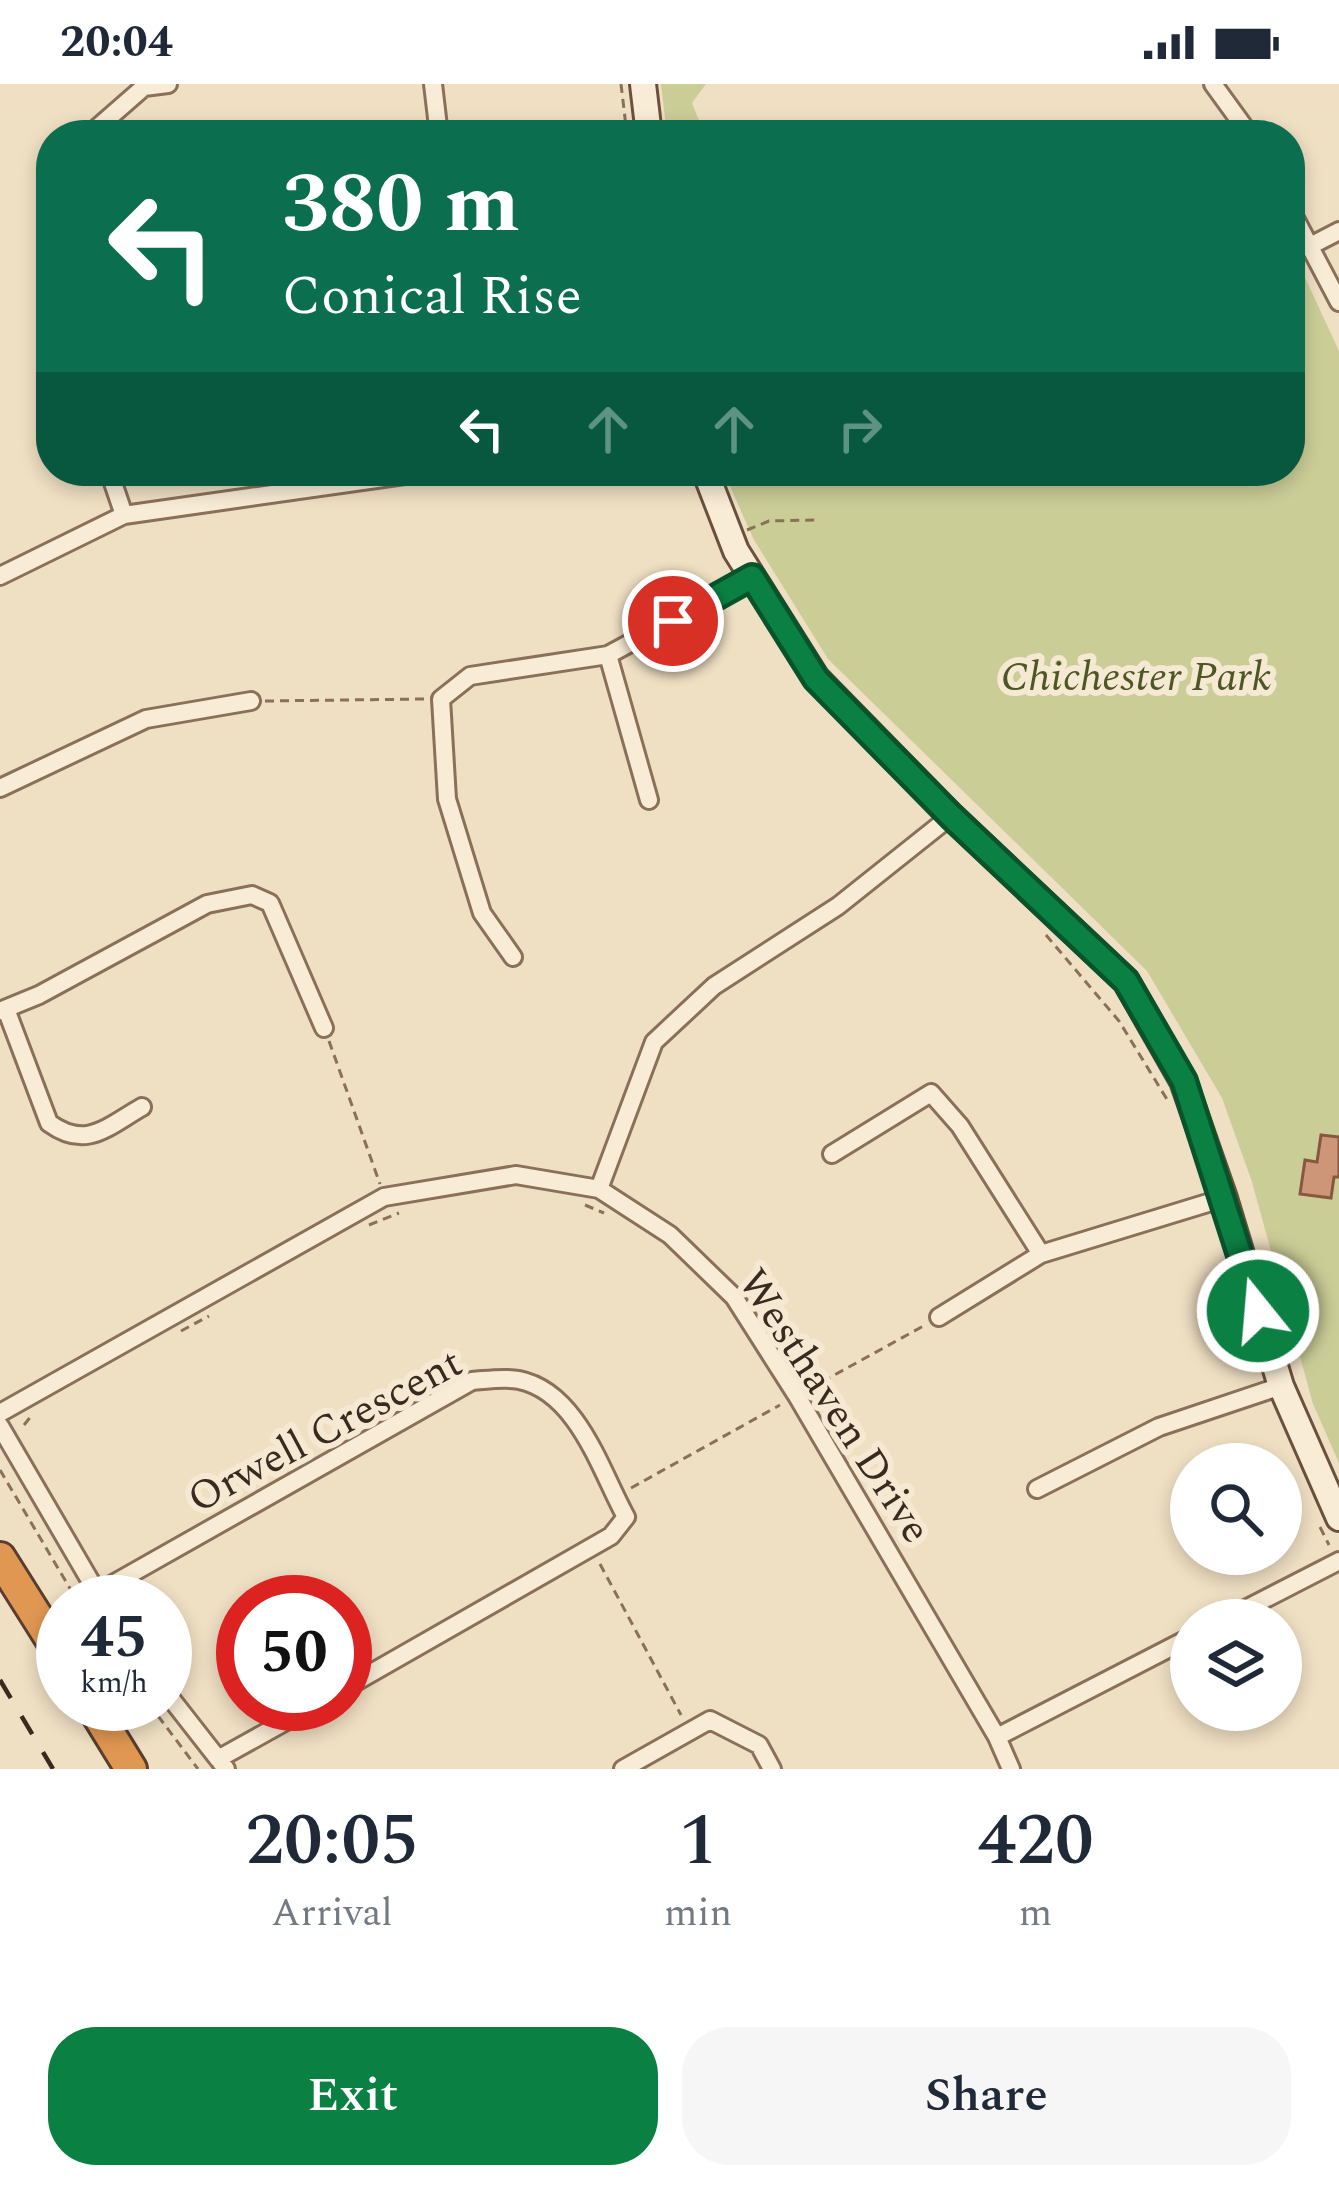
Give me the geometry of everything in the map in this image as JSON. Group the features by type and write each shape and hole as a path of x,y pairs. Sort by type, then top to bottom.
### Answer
{"highway":[{"path":"0,1558 36,1615"},
{"path":"108,1731 131,1769"}],"main road":[{"path":"643,84 647,120"},
{"path":"711,486 736,551 816,679 951,816 1126,981 1184,1081 1329,1521"}],"street":[{"path":"106,120 144,87 168,84"},
{"path":"433,84 437,120"},
{"path":"1213,84 1239,120"},
{"path":"1310,246 1339,231"},
{"path":"1305,237 1339,302"},
{"path":"114,486 124,514"},
{"path":"0,577 124,514 325,486"},
{"path":"513,957 482,913 447,800 441,699 470,676 608,655 752,577"},
{"path":"608,655 649,800"},
{"path":"0,788 146,719 251,701"},
{"path":"599,1189 654,1042 714,986 838,906 951,816"},
{"path":"142,1107 100,1132 79,1138 63,1133 49,1123 3,1010 207,904 252,895 270,903 324,1028"},
{"path":"832,1154 931,1093 960,1126 1041,1254"},
{"name":"Westhaven Drive","path":"0,1413 384,1197 517,1175 599,1189 670,1235 734,1297 797,1396 997,1737 1011,1769"},
{"path":"939,1317 1041,1254 1224,1198"},
{"name":"Orwell Crescent","path":"138,1575 472,1381 521,1380 558,1402 592,1443 615,1497"},
{"path":"1037,1489 1159,1426 1281,1386"},
{"path":"0,1426 87,1575"},
{"path":"372,1673 592,1550 626,1517 615,1497"},
{"path":"1265,1599 1336,1563"},
{"path":"997,1737 1170,1648"},
{"path":"623,1769 710,1720 759,1744 772,1769"},
{"path":"192,1726 222,1764 274,1731"}],"path":[{"path":"621,84 625,120"},
{"path":"746,531 770,521 815,520"},
{"path":"251,701 441,699"},
{"path":"1033,921 1119,1021 1172,1111"},
{"path":"324,1028 384,1197"},
{"path":"582,1203 612,1216"},
{"path":"368,1226 409,1208"},
{"path":"183,1330 219,1310"},
{"path":"615,1497 939,1317"},
{"path":"25,1425 33,1413"},
{"path":"0,1470 62,1575"},
{"path":"1329,1521 1329,1546 1336,1563"},
{"path":"592,1550 690,1732"},
{"path":"169,1731 198,1769"}],"green space":[{"path":"661,84 706,84 692,103 699,120 665,120"},
{"name":"Chichester Park","path":"1305,277 1339,351 1339,1463 1313,1404 1252,1182 1222,1098 1147,971 828,659 754,540 730,486 1305,486"}],"building":[{"path":"1321,1135 1339,1137 1339,1177 1334,1177 1331,1198 1300,1194 1305,1160 1317,1162"}],"railway":[{"path":"0,1680 53,1769"}],"route":[{"path":"673,621 752,577 816,679 951,816 1126,981 1184,1081 1258,1311"}]}
